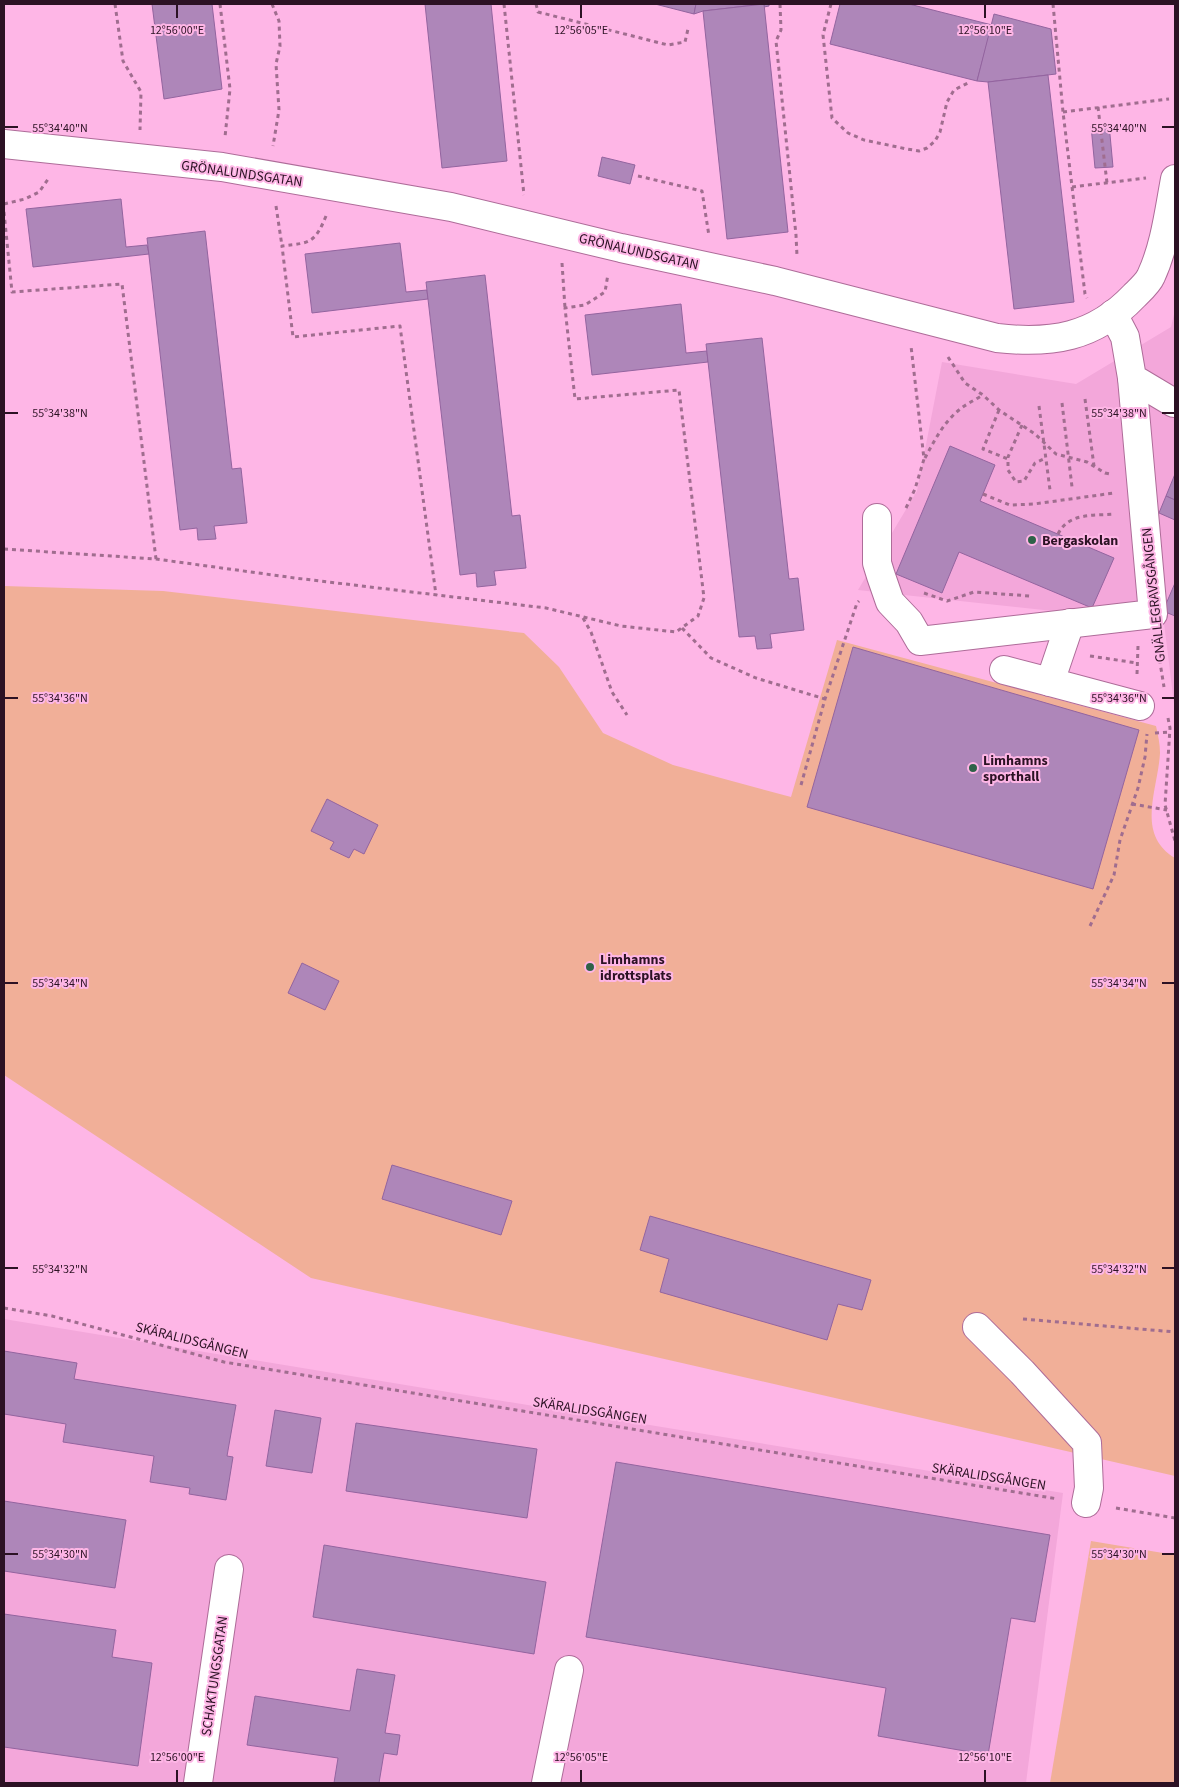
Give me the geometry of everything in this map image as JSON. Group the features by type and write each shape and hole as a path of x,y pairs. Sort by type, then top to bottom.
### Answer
{"street":[{"name":"GRÖNALUNDSGATAN","path":"4,144 222,167 450,207 621,248 775,281 997,338 1025,341 1078,334 1102,321 1126,304 1151,278 1160,252 1165,178"},
{"name":"GNÄLLEGRAVSGÅNGEN","path":"1102,321 1125,337 1132,378 1142,494 1147,614"},
{"path":"1132,378 1174,404"},
{"path":"877,518 877,563 890,602 909,622 920,641 1147,614"},
{"path":"1050,682 1070,623"},
{"path":"1004,670 1140,706"},
{"path":"977,1327 1087,1443 1089,1488 1086,1503"},
{"name":"SCHAKTUNGSGATAN","path":"198,1783 230,1569"},
{"path":"546,1783 569,1670"}],"path":[{"path":"115,4 123,61 141,92 140,130"},
{"path":"220,4 230,89 222,167"},
{"path":"272,4 279,21 280,46 276,64 280,110 272,149"},
{"path":"504,4 528,225"},
{"path":"536,4 538,12 668,45 685,42 688,29"},
{"path":"780,4 781,30 776,41 796,235"},
{"path":"831,4 822,35 832,118 848,133 864,140 907,149 919,151 927,148 935,141 940,132 947,102 954,90 970,82"},
{"path":"1053,4 1062,112 1085,294 1102,321"},
{"path":"1062,112 1169,99"},
{"path":"1098,107 1107,183"},
{"path":"4,204 25,199 39,192 52,174"},
{"path":"638,176 702,191 709,239"},
{"path":"1072,187 1165,178"},
{"path":"275,200 294,337 400,326 436,595"},
{"path":"282,246 308,243 320,232 329,208"},
{"path":"4,212 12,292 122,284 156,559"},
{"path":"4,550 156,559 546,608 621,626 676,632 698,616 704,598 679,390 575,399 561,255"},
{"path":"565,308 585,305 605,292 609,266"},
{"path":"910,340 924,459"},
{"path":"946,355 965,383 983,395 999,410 1035,434 1056,454 1087,462 1142,494"},
{"path":"903,513 915,489 924,459 934,439 959,410 983,395"},
{"path":"1085,399 1094,467"},
{"path":"1062,403 1072,487"},
{"path":"1039,406 1050,490"},
{"path":"999,410 983,449 1008,459"},
{"path":"1022,425 1008,459 1008,470 1016,482 1024,480 1035,463 1046,458"},
{"path":"982,494 1010,505 1142,494"},
{"path":"1058,534 1068,520 1142,494"},
{"path":"801,786 825,699 857,603 883,580 947,601 974,592 1038,597"},
{"path":"1140,706 1136,689 1137,663 1147,614"},
{"name":"GNÄLLEGRAVSGÅNGEN","path":"1147,614 1165,695"},
{"path":"583,617 591,632 612,692 627,715"},
{"path":"682,628 711,658 756,678 825,699"},
{"path":"1060,652 1137,663"},
{"path":"1167,712 1169,732 1166,796 1167,810 1175,840"},
{"path":"1090,926 1114,875 1120,840 1138,788 1144,764 1147,733 1169,732"},
{"path":"1132,804 1167,810"},
{"name":"SKÄRALIDSGÅNGEN","path":"4,1308 52,1316 224,1362 1175,1518"},
{"path":"1023,1320 1175,1332"}],"shaded area":[{"name":"Bergaskolan","path":"1175,310 1175,712 1164,623 858,590 917,491 942,362 1076,384 1171,327"},
{"name":"Limhamns idrottsplats","path":"4,586 163,591 524,633 559,667 603,733 673,765 791,797 837,640 1156,726 1160,753 1153,796 1152,824 1156,837 1163,848 1175,858 1175,1476 311,1278 4,1075"},
{"path":"4,1319 1063,1493 1026,1783 4,1783"},
{"path":"1091,1541 1175,1555 1175,1783 1050,1783"}],"building":[{"path":"152,4 212,4 222,89 164,99"},
{"path":"425,4 491,4 507,161 442,168"},
{"path":"655,4 696,4 694,14"},
{"path":"696,4 764,4 703,11 694,14"},
{"path":"764,4 788,232 727,239 703,11"},
{"path":"840,4 909,4 992,25 977,81 830,44"},
{"path":"994,14 1051,29 1056,74 988,82 977,81"},
{"path":"1048,75 1074,302 1014,309 988,82"},
{"path":"1109,124 1113,167 1095,168 1091,126"},
{"path":"602,157 635,165 630,184 598,176"},
{"path":"121,199 126,247 147,245 149,254 33,267 26,209"},
{"path":"205,231 232,469 241,468 247,523 214,526 216,539 198,540 197,528 180,530 147,238"},
{"path":"400,243 406,292 427,290 428,299 312,313 305,254"},
{"path":"485,275 512,516 520,515 526,568 494,571 496,585 477,587 476,573 460,575 426,282"},
{"path":"681,304 686,353 707,351 708,362 592,375 585,315"},
{"path":"762,338 789,579 798,578 804,630 770,634 772,648 757,649 755,636 739,637 706,344"},
{"path":"950,446 995,465 980,501 1114,558 1092,608 959,552 942,593 896,574"},
{"path":"1175,474 1175,500 1166,496"},
{"path":"1166,496 1175,500 1175,520 1159,513"},
{"path":"1175,583 1175,616 1163,611"},
{"name":"Limhamns sporthall","path":"853,647 1139,730 1093,889 807,807"},
{"path":"327,799 378,825 364,854 354,849 349,858 330,849 334,842 311,831"},
{"path":"302,963 339,981 325,1010 288,993"},
{"path":"392,1165 512,1201 501,1235 382,1199"},
{"path":"650,1216 871,1280 862,1310 838,1304 827,1340 660,1292 669,1259 640,1250"},
{"path":"4,1351 77,1363 74,1379 236,1405 227,1456 233,1457 226,1500 189,1494 190,1488 150,1482 154,1456 63,1442 66,1424 4,1414"},
{"path":"275,1410 321,1418 312,1473 266,1466"},
{"path":"356,1423 537,1449 527,1518 346,1491"},
{"path":"616,1462 1050,1535 1035,1622 1011,1618 988,1755 878,1736 886,1688 586,1637"},
{"path":"4,1501 126,1520 115,1588 4,1571"},
{"path":"324,1545 546,1582 534,1654 313,1617"},
{"path":"4,1614 116,1630 112,1657 152,1663 138,1766 4,1747"},
{"path":"357,1669 395,1675 385,1733 400,1735 397,1755 384,1753 379,1783 334,1783 338,1758 247,1745 255,1696 350,1711"}],"place":[{"name":"Bergaskolan","path":"1032,540"},
{"name":"Limhamns sporthall","path":"973,768"},
{"name":"Limhamns idrottsplats","path":"590,967"}]}
